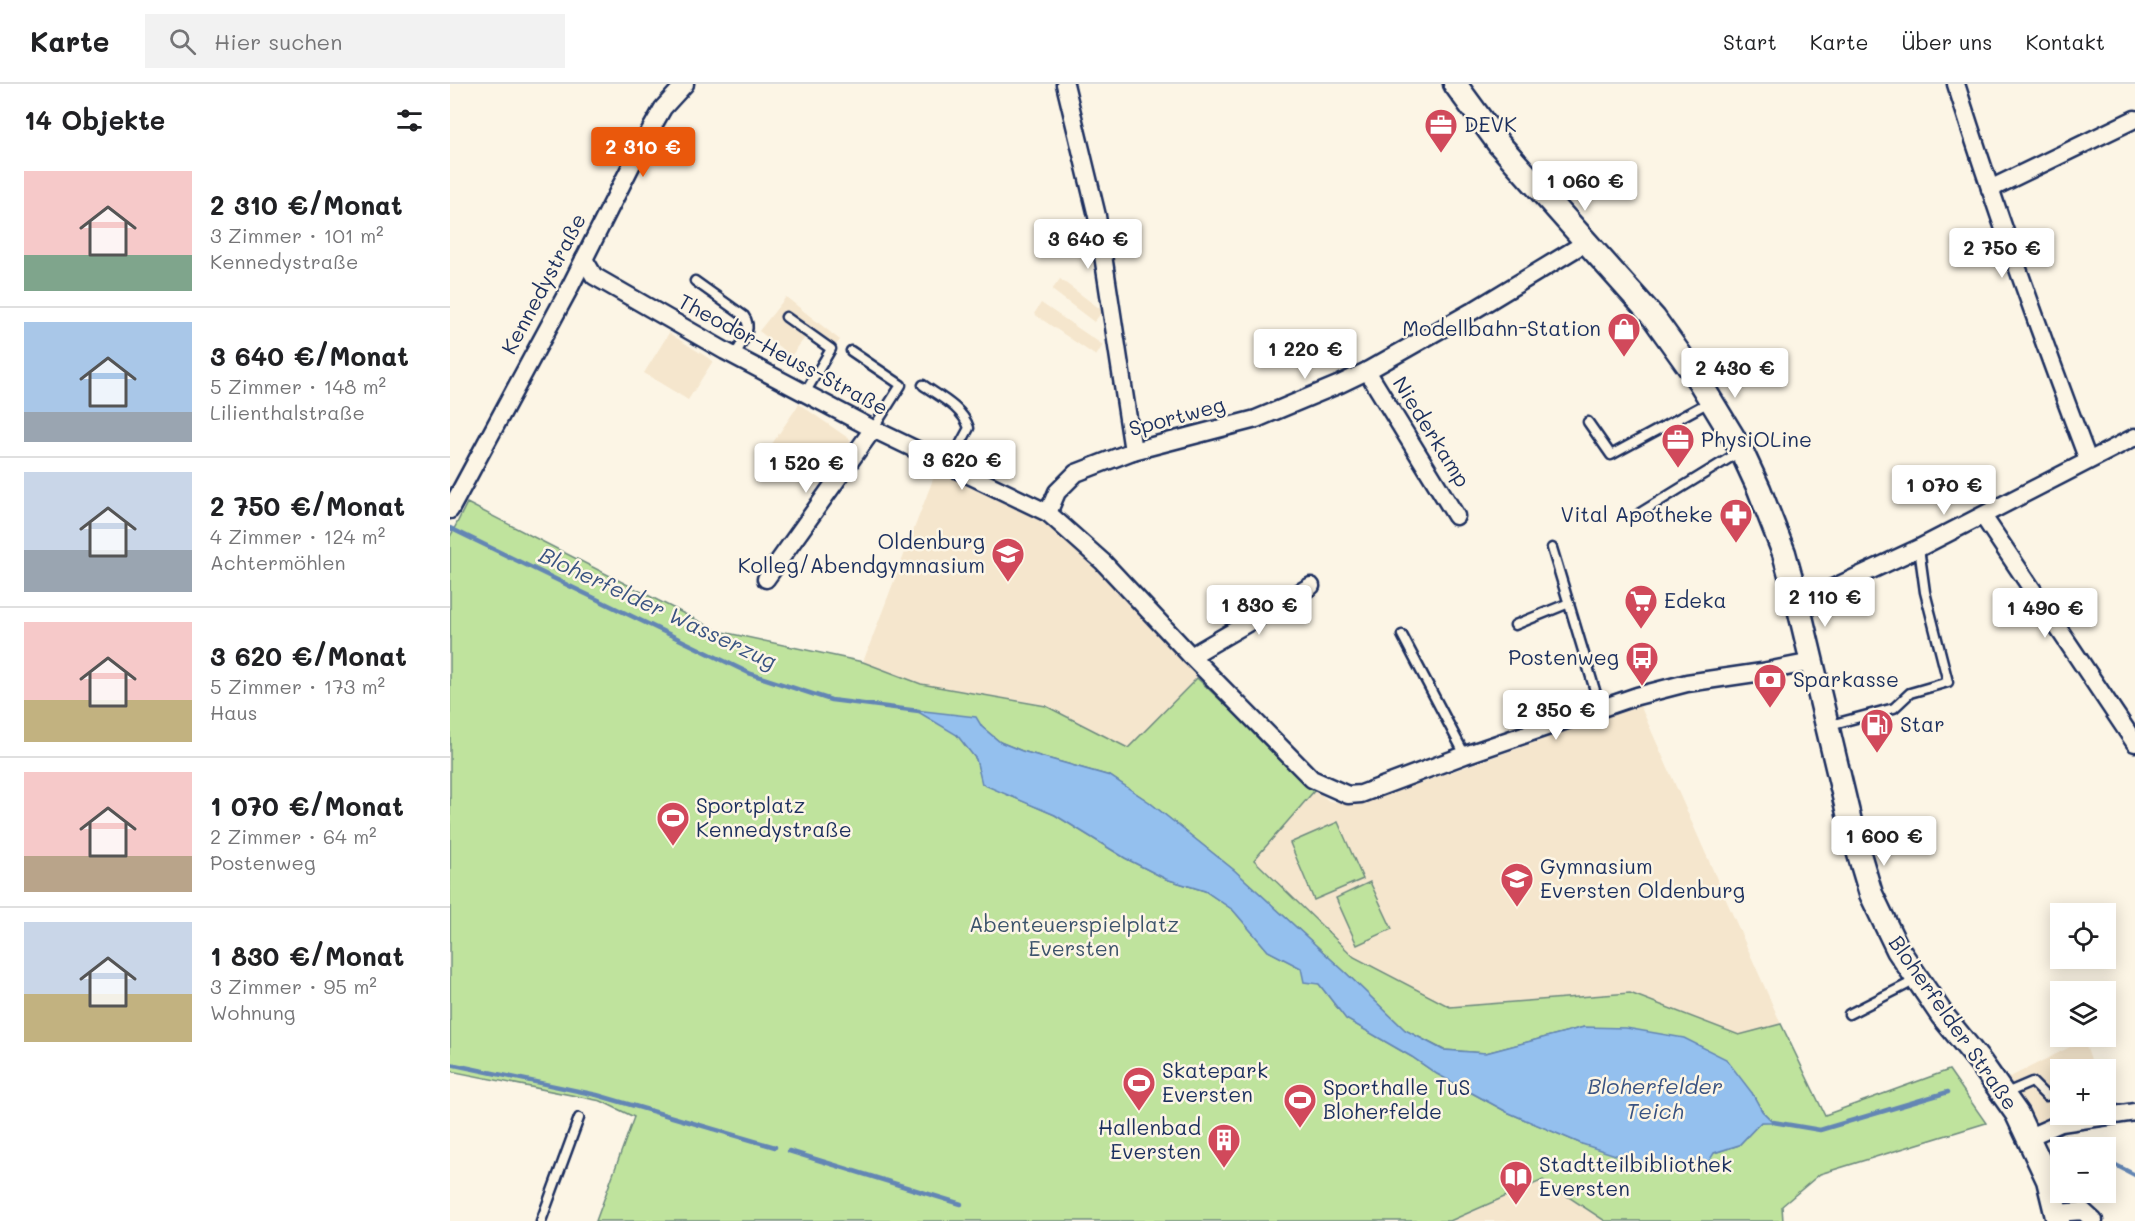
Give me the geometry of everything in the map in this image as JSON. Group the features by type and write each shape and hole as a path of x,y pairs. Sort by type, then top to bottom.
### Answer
{"street":[{"name":"Kennedystraße","path":"450,510 584,259 647,134 663,108 686,84"},
{"path":"1065,84 1097,216 1133,451"},
{"name":"Bloherfelder Straße","path":"1455,84 1499,144 1654,318 1711,400 1741,450 1760,489 1773,524 1798,604 1826,726 1870,894 1898,950 1942,1015 2017,1113 2048,1180 2057,1217 2083,1211 2094,1221"},
{"path":"1956,84 2036,324 2088,460"},
{"path":"1990,189 2135,119"},
{"name":"Sportweg","path":"1048,513 1057,492 1076,473 1133,451 1256,419 1367,371 1585,243"},
{"name":"Theodor-Heuss-Straße","path":"584,259 594,276 734,356 873,429 1048,513 1103,562 1191,656 1312,779 1348,795 1360,794 1600,707 1687,683 1812,662"},
{"name":"Niederkamp","path":"1367,371 1456,516"},
{"path":"766,579 873,429"},
{"path":"1798,604 1919,548 2135,437"},
{"path":"1983,516 2135,743"},
{"path":"1191,656 1311,586"},
{"path":"2116,1114 2135,1112"},
{"path":"2029,1137 2056,1125"}],"lane":[{"path":"695,281 744,316 748,322 749,328 734,356"},
{"path":"786,317 831,349 805,393"},
{"path":"851,351 901,386 873,429"},
{"path":"923,385 966,417 969,428 949,465"},
{"path":"1588,422 1611,455 1711,400"},
{"path":"1640,513 1741,450"},
{"path":"1552,548 1600,707"},
{"path":"1826,726 1894,708 1910,693 1948,682 1924,592 1919,548"},
{"path":"1515,625 1569,603"},
{"path":"1402,635 1465,755"},
{"path":"1849,1014 1918,979"},
{"path":"2003,1094 2032,1082 2046,1096 2050,1095"},
{"path":"541,1221 579,1118"}],"shaded area":[{"path":"1060,279 1103,311 1094,322 1052,290"},
{"path":"786,297 840,340 830,353 807,335 791,356 759,331"},
{"path":"1041,303 1103,345 1096,356 1034,314"},
{"path":"669,333 713,361 688,400 644,373"},
{"path":"799,404 851,440 824,480 772,444"},
{"name":"Oldenburg Kolleg/Abendgymnasium","path":"940,461 1048,513 1191,656 1197,678 1128,748 1046,705 921,684 863,662"},
{"name":"Gymnasium Eversten Oldenburg","path":"1640,705 1781,1024 1739,1035 1630,993 1450,1007 1354,957 1254,859 1315,790 1329,801 1358,805"},
{"path":"2070,1047 2086,1047 2091,1059 2050,1059 2050,1125 2075,1125 2029,1137 1996,1084"},
{"path":"1543,1180 1605,1221 1450,1221"}],"green space":[{"name":"Abenteuerspielplatz Eversten","path":"467,503 718,631 863,662 921,684 1046,706 1128,748 1197,678 1315,790 1254,860 1354,957 1450,1007 1630,993 1739,1035 1781,1024 1825,1115 1949,1070 1986,1123 1820,1174 1782,1206 1783,1221 1605,1221 1543,1180 1450,1221 596,1221 634,1117 601,1101 450,1071 450,537","holes":["982,727 1000,742 1022,751 1110,776 1149,802 1234,870 1405,1030 1444,1050 1486,1053 1584,1027 1752,1093 1762,1111 1772,1121 1761,1122 1739,1145 1714,1153 1582,1144 1507,1112 1437,1074 1346,1019 1319,984 1301,968 1268,951 1233,910 1205,891 1166,879 1125,858 1055,815 983,784 976,759 957,735"]},
{"path":"1338,822 1363,879 1314,900 1290,843"},
{"path":"1370,882 1392,929 1357,945 1336,898"}],"water":[{"name":"Bloherfelder Teich","path":"915,710 976,717 982,727 1000,742 1022,751 1110,776 1149,802 1234,870 1405,1030 1443,1050 1486,1053 1584,1027 1626,1028 1684,1038 1726,1059 1752,1093 1762,1111 1773,1122 1761,1122 1739,1145 1714,1153 1707,1165 1643,1164 1582,1144 1507,1112 1437,1074 1346,1019 1319,984 1304,982 1301,968 1268,951 1233,910 1205,891 1166,879 1125,858 1055,815 982,784 976,759 957,735"}],"waterway":[{"name":"Bloherfelder Wasserzug","path":"450,528 751,674 831,700 919,711"},
{"path":"450,1064 597,1095 775,1147"},
{"path":"1773,1122 1820,1130 1948,1092"},
{"path":"789,1151 961,1204"},
{"path":"2116,1165 2135,1175"}],"place":[{"name":"DEVK","path":"1441,154"},
{"name":"Modellbahn-Station","path":"1624,358"},
{"name":"PhysiOLine","path":"1678,469"},
{"name":"Vital Apotheke","path":"1736,544"},
{"name":"Oldenburg Kolleg/Abendgymnasium","path":"1008,583"},
{"name":"Edeka","path":"1641,630"},
{"name":"Postenweg","path":"1642,687"},
{"name":"Sparkasse","path":"1770,709"},
{"name":"Star","path":"1877,754"},
{"name":"Sportplatz Kennedystraße","path":"673,847"},
{"name":"Gymnasium Eversten Oldenburg","path":"1517,908"},
{"name":"Skatepark Eversten","path":"1139,1112"},
{"name":"Sporthalle TuS Bloherfelde","path":"1300,1129"},
{"name":"Hallenbad Eversten","path":"1224,1169"},
{"name":"Stadtteilbibliothek Eversten","path":"1516,1206"}]}
